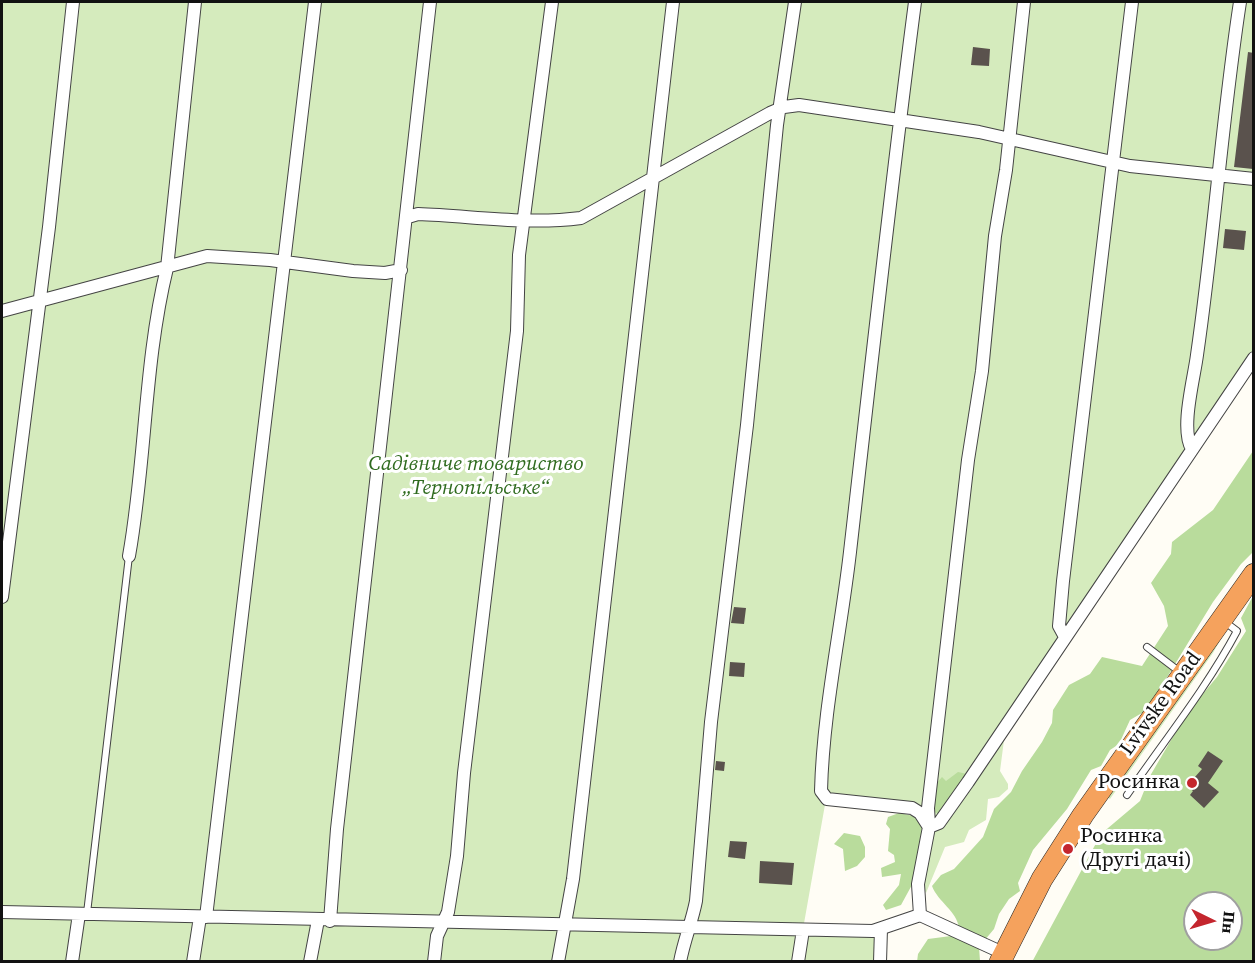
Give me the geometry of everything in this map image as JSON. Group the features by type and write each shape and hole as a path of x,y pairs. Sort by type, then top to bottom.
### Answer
{"highway":[{"name":"Lvivske Road","path":"1002,957 1042,879 1126,751 1254,574"}],"street":[{"path":"2,597 73,2"},
{"path":"129,556 158,304 167,268 195,2"},
{"path":"194,962 203,917 286,262 315,2"},
{"path":"310,962 324,920 337,829 408,217 430,2"},
{"path":"434,962 442,922 448,912 457,856 464,773 517,331 519,255 552,2"},
{"path":"558,962 567,923 624,449 651,179 673,2"},
{"path":"680,962 684,942 691,928 696,901 711,722 747,425 780,108 795,2"},
{"path":"915,2 899,121 846,593 828,713 821,791 827,799 912,808 920,813 929,827"},
{"path":"920,915 918,884 929,827 928,808 968,460 982,371 995,236 1006,170 1024,2"},
{"path":"1065,637 1059,626 1063,581 1132,2"},
{"path":"1192,449 1187,441 1188,416 1240,2"},
{"path":"408,217 418,214 525,221 581,218 780,108 799,105 979,132 1112,163 1254,179"},
{"path":"2,311 207,256 286,262 353,271 386,273 401,270"},
{"path":"929,827 939,823 968,782 1254,358"},
{"path":"2,912 873,931 920,915 1002,957"},
{"path":"72,962 83,914"},
{"path":"880,962 881,929"},
{"path":"798,962 802,930"}],"lane":[{"path":"83,914 129,556"},
{"path":"1127,795 1215,670 1234,637 1237,631 1222,620"},
{"path":"1147,647 1183,674"}],"green space":[{"name":"Садівниче товариство „Тернопільське“","path":"2,2 1253,2 1253,358 939,823 920,813 826,799 803,929 881,929 880,961 2,962"},
{"path":"1253,451 1253,552 1241,564 1213,602 1147,710 1130,720 1119,744 1110,750 1101,766 1091,770 1067,809 1033,850 1018,883 1020,891 1009,899 999,914 994,929 979,947 980,961 917,962 918,954 928,939 951,936 959,928 955,917 932,886 941,875 954,869 983,837 994,809 1011,792 1042,742 1052,723 1053,710 1069,685 1090,674 1102,657 1142,666 1168,626 1164,606 1151,583 1171,554 1172,542 1213,510"},
{"path":"1253,596 1253,961 1032,962 1101,834 1140,801 1150,776 1171,740 1191,708 1217,677 1246,631 1241,618"},
{"path":"1223,635 1213,653 1110,799 1104,795"},
{"path":"999,740 1004,740 1000,771 1008,784 1008,789 999,797 988,799 986,820 969,830 964,842 945,847 926,893 920,882 929,838"},
{"path":"958,772 967,774 939,814 932,811 935,785 942,777 946,781"},
{"path":"899,813 914,816 921,821 922,828 913,883 901,905 886,910 883,905 899,885 901,874 882,877 881,868 895,862 894,855 888,851 890,829 886,824 888,817"},
{"path":"844,833 860,836 865,847 865,857 857,866 845,871 843,849 834,844"}],"building":[{"path":"973,47 990,49 989,66 971,65"},
{"path":"1248,52 1254,53 1253,169 1234,167"},
{"path":"1225,229 1246,231 1244,250 1223,248"},
{"path":"734,607 746,608 744,624 731,623"},
{"path":"730,662 745,663 744,677 729,676"},
{"path":"1208,751 1223,761 1208,783 1219,792 1204,808 1190,795 1193,791 1187,786 1202,769 1198,766"},
{"path":"716,761 725,762 724,771 715,770"},
{"path":"730,841 747,842 745,859 728,857"},
{"path":"760,861 794,863 792,885 759,883"}],"place":[{"name":"Росинка","path":"1192,783"},
{"name":"Росинка (Другі дачі)","path":"1068,849"}]}
